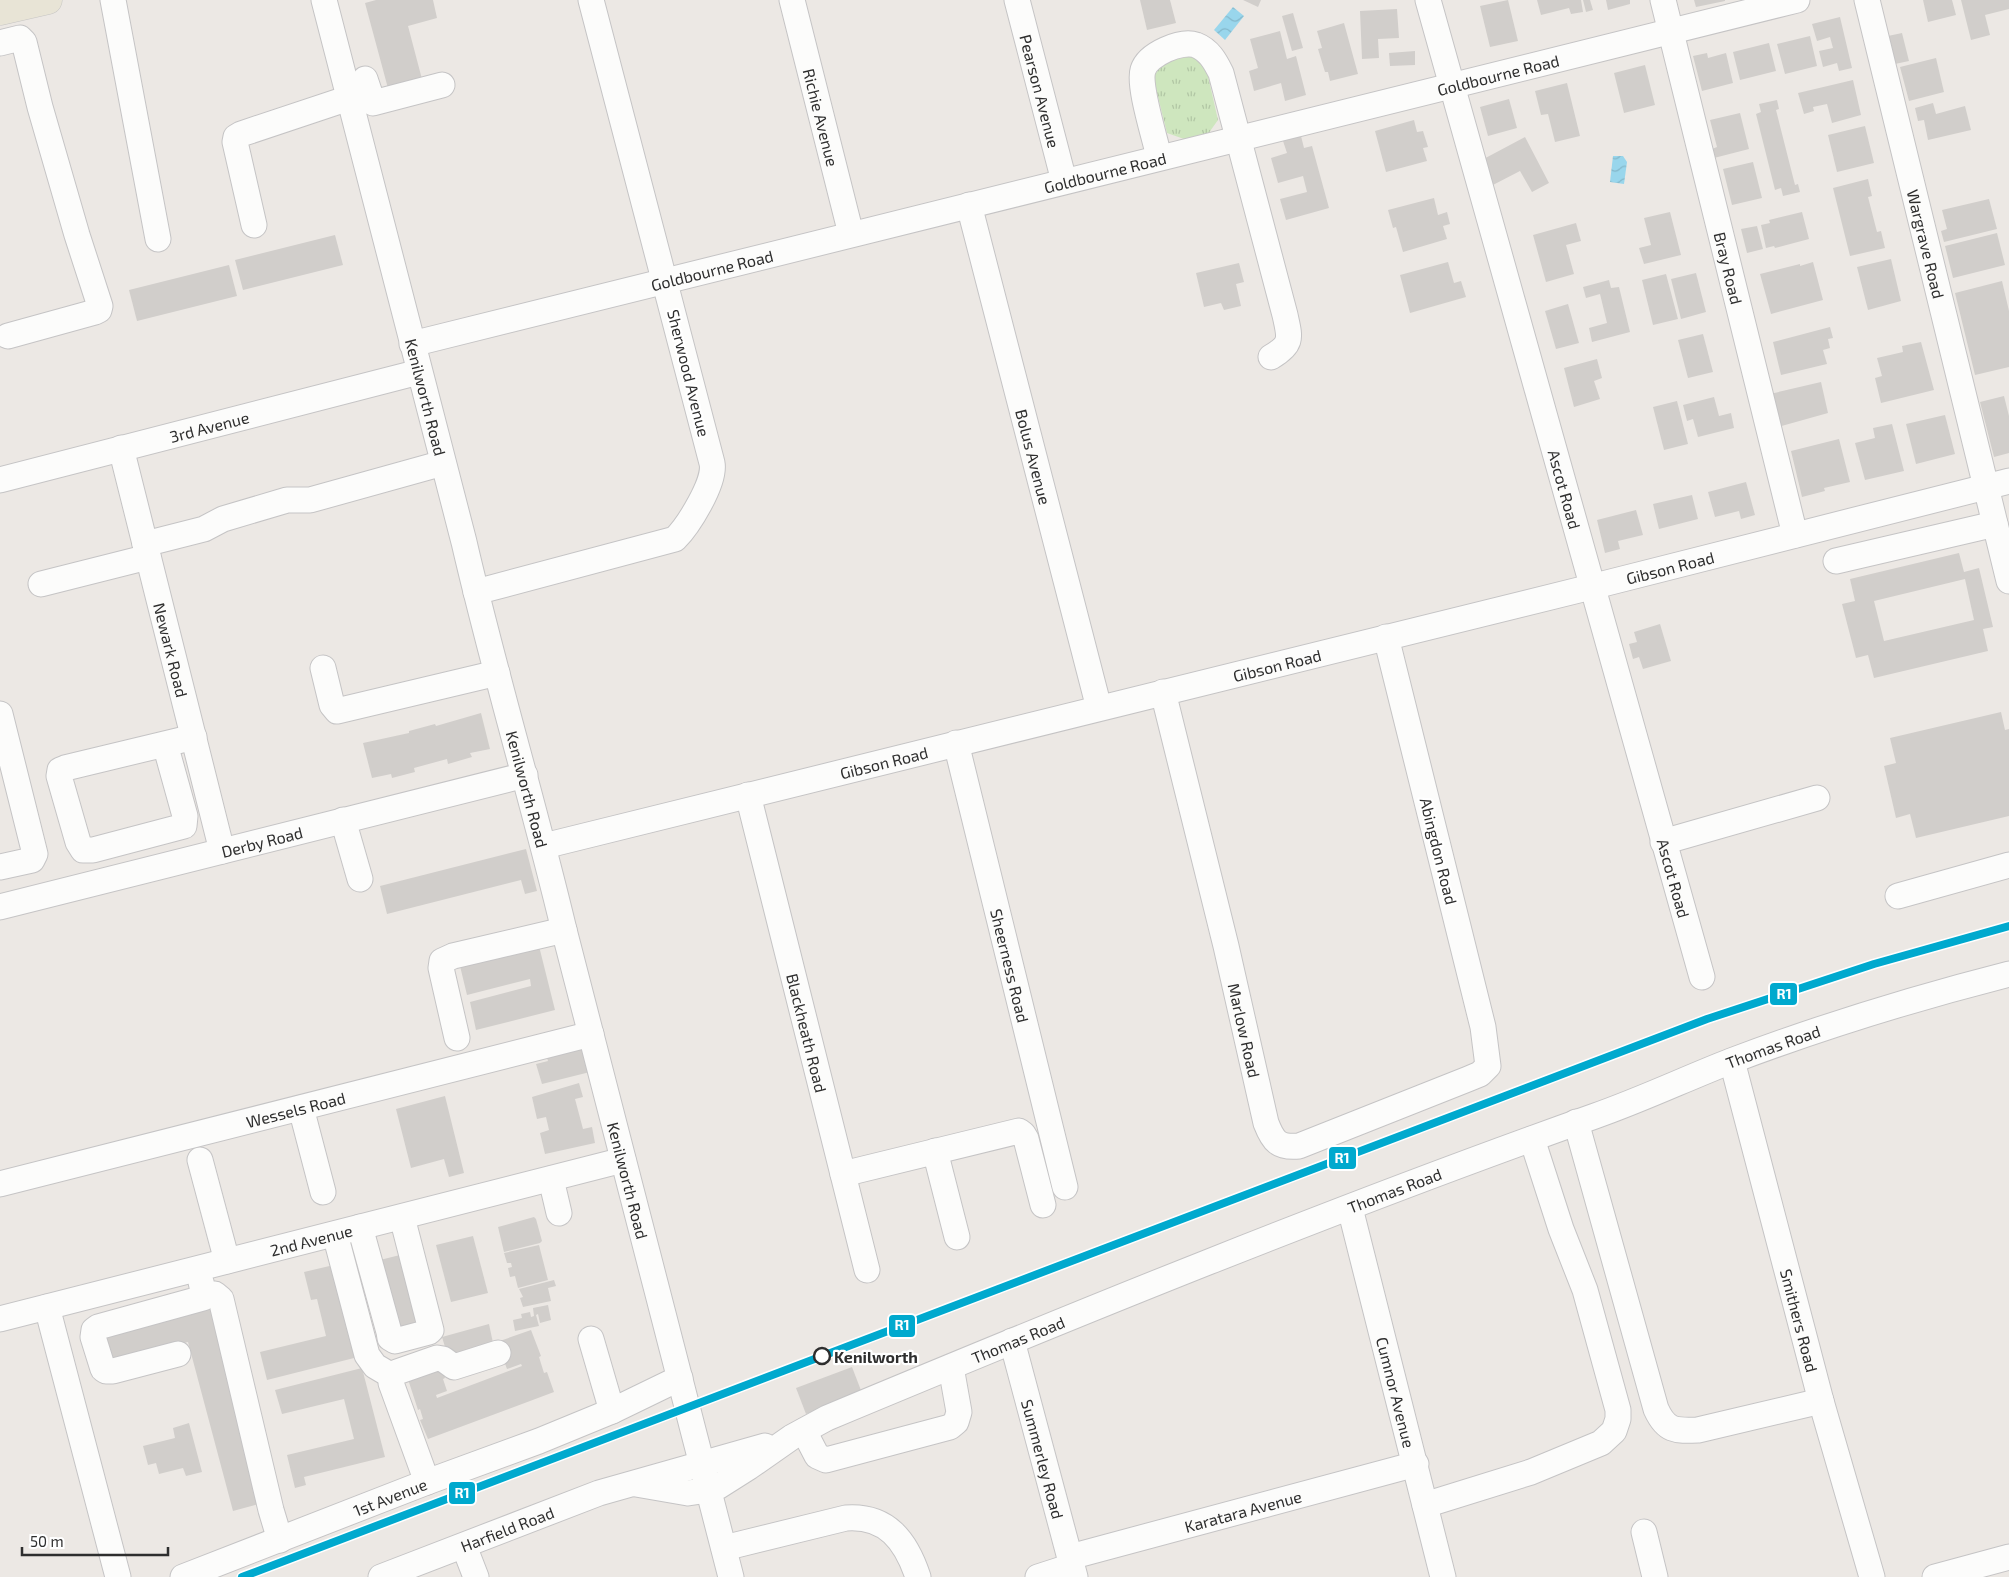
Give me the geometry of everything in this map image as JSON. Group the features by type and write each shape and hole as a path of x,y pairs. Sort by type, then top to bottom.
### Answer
{"main road":[{"path":"0,11 48,0"}],"street":[{"path":"114,0 158,239"},
{"name":"Kenilworth Road","path":"324,0 359,94 419,372 544,846 708,1490 732,1577"},
{"name":"Sherwood Avenue","path":"476,592 675,539 681,533 710,482 713,470 591,0"},
{"name":"Richie Avenue","path":"792,0 851,234"},
{"name":"Pearson Avenue","path":"1017,0 1064,181"},
{"name":"Ascot Road","path":"1428,0 1702,977"},
{"name":"Bray Road","path":"1663,0 1795,535"},
{"name":"Goldbourne Road","path":"412,344 1797,0"},
{"name":"Wargrave Road","path":"1867,0 1998,484 1995,524 2009,581"},
{"path":"0,43 20,38 24,42 76,235 100,306 99,310 95,312 8,336"},
{"path":"1159,157 1142,84 1143,71 1153,56 1162,51 1194,44 1213,57 1221,73 1252,185 1289,334 1289,343 1271,357"},
{"path":"254,224 235,142 236,137 359,94 376,103 442,86"},
{"name":"Bolus Avenue","path":"969,206 1099,708"},
{"name":"3rd Avenue","path":"0,480 419,372"},
{"name":"Newark Road","path":"121,448 222,851"},
{"path":"41,584 146,551 204,529 223,519 287,500 310,500 443,464"},
{"name":"Gibson Road","path":"544,846 1592,587 1998,484"},
{"path":"1836,561 1995,524"},
{"name":"Abingdon Road","path":"1386,638 1483,1027 1488,1052 1488,1066"},
{"path":"324,668 332,705 337,711 497,673"},
{"name":"Marlow Road","path":"1163,692 1271,1136 1278,1143 1288,1147 1299,1146 1480,1074 1488,1066"},
{"path":"0,714 35,854 32,860 0,867"},
{"path":"165,744 185,816 184,826 93,850 83,850 78,842 59,776 60,770 165,744 194,737"},
{"name":"Sheerness Road","path":"956,743 1065,1187"},
{"name":"Derby Road","path":"0,907 525,775"},
{"name":"Blackheath Road","path":"748,795 868,1270"},
{"path":"1663,842 1816,798"},
{"path":"343,820 360,879"},
{"path":"1898,896 2009,865"},
{"path":"457,1038 441,968 442,961 453,956 564,930"},
{"name":"Thomas Road","path":"708,1490 719,1486 798,1434 827,1418 1012,1341 1732,1061 1828,1027 2009,974"},
{"name":"Wessels Road","path":"0,1184 591,1034"},
{"name":"Smithers Road","path":"1732,1061 1821,1401 1872,1577"},
{"path":"301,1108 323,1192"},
{"path":"1576,1122 1656,1409 1662,1421 1670,1428 1681,1431 1698,1430 1821,1401"},
{"path":"843,1174 1019,1131 1026,1139 1043,1205"},
{"path":"1425,1504 1531,1472 1586,1450 1601,1443 1614,1431 1618,1419 1618,1410 1585,1290 1561,1229 1532,1139"},
{"path":"935,1151 956,1237"},
{"path":"200,1160 227,1261"},
{"name":"2nd Avenue","path":"0,1319 624,1160"},
{"path":"551,1179 560,1213"},
{"name":"Cumnor Avenue","path":"1350,1208 1443,1577"},
{"path":"360,1227 388,1332 390,1338 395,1341 431,1330 402,1216"},
{"path":"336,1234 367,1355 375,1366 392,1376"},
{"path":"197,1269 204,1295"},
{"path":"178,1354 114,1371 106,1371 103,1369 94,1342 94,1330 98,1327 201,1299 204,1295 215,1294 221,1299 271,1510 280,1540"},
{"path":"47,1307 118,1577"},
{"path":"591,1339 612,1411"},
{"name":"Summerley Road","path":"1012,1341 1072,1567"},
{"path":"427,1482 390,1383 392,1376 397,1372 437,1358 443,1359 454,1367 498,1353"},
{"path":"798,1434 817,1456 826,1460 950,1427 956,1422 959,1412 951,1367"},
{"name":"1st Avenue","path":"183,1577 427,1482 539,1442 612,1411 680,1378"},
{"name":"Thomas Road","path":"702,1465 798,1434"},
{"name":"Karatara Avenue","path":"1038,1577 1416,1464"},
{"name":"Harfield Road","path":"381,1577 600,1493 702,1465"},
{"name":"Harfield Road","path":"636,1484 688,1493 708,1490"},
{"path":"724,1548 846,1518 872,1519 886,1527 906,1546 918,1577"},
{"path":"1644,1532 1655,1577"},
{"path":"464,1546 476,1577"},
{"path":"1950,1575 2009,1558"}],"green space":[{"path":"1191,56 1205,63 1218,120 1208,134 1184,139 1167,133 1153,77 1164,62"}],"water":[{"path":"1233,7 1244,16 1225,40 1214,30"},
{"path":"1613,156 1623,156 1627,162 1624,184 1610,182"}],"building":[{"path":"376,0 433,0 437,18 408,26 423,83 389,92 365,3"},
{"path":"1140,0 1170,0 1176,23 1147,30"},
{"path":"1243,0 1261,0 1258,7"},
{"path":"1508,0 1518,41 1490,47 1480,6"},
{"path":"1537,0 1581,0 1583,12 1571,14 1569,8 1541,15"},
{"path":"1583,0 1590,0 1593,10 1586,12"},
{"path":"1606,0 1630,0 1630,4 1608,10"},
{"path":"1694,0 1725,0 1725,1 1696,7"},
{"path":"1923,0 1952,0 1956,15 1928,22"},
{"path":"1961,0 2009,0 2009,9 1985,15 1990,35 1971,40"},
{"path":"1397,9 1399,38 1378,39 1379,58 1362,59 1360,11"},
{"path":"1293,13 1303,48 1292,51 1282,16"},
{"path":"1840,17 1852,68 1839,71 1837,63 1823,67 1819,51 1833,48 1830,37 1817,41 1812,24"},
{"path":"1344,23 1358,74 1330,81 1328,72 1325,72 1318,49 1322,48 1317,31"},
{"path":"1280,31 1287,59 1296,56 1306,95 1285,101 1281,83 1254,91 1249,71 1258,68 1250,39"},
{"path":"1902,33 1909,61 1895,64 1888,36"},
{"path":"1810,36 1817,66 1785,74 1777,44"},
{"path":"1769,43 1776,71 1740,80 1733,52"},
{"path":"1415,51 1415,65 1390,66 1389,53"},
{"path":"1707,53 1708,58 1726,53 1733,83 1702,91 1693,56"},
{"path":"1936,58 1944,92 1909,101 1900,67"},
{"path":"1645,65 1655,105 1624,113 1614,73"},
{"path":"1853,80 1861,115 1832,123 1827,104 1813,107 1814,111 1804,114 1798,93"},
{"path":"1567,83 1580,136 1555,142 1548,114 1541,115 1535,91"},
{"path":"1509,99 1517,128 1488,136 1480,107"},
{"path":"1777,100 1779,109 1776,110 1795,185 1798,184 1800,192 1783,196 1781,188 1775,190 1756,114 1761,112 1759,104"},
{"path":"1933,103 1936,114 1965,106 1971,130 1928,140 1924,120 1918,121 1915,108"},
{"path":"1740,113 1749,149 1714,158 1712,149 1717,147 1710,120"},
{"path":"1414,120 1417,132 1423,131 1428,147 1423,148 1427,161 1386,172 1375,131"},
{"path":"1865,126 1874,163 1837,172 1828,135"},
{"path":"1301,136 1304,148 1312,146 1329,208 1286,220 1280,199 1307,192 1303,176 1278,183 1271,158 1287,153 1283,141"},
{"path":"1525,137 1549,183 1532,192 1520,171 1491,186 1478,162"},
{"path":"1753,162 1762,198 1732,205 1723,169"},
{"path":"1868,179 1872,196 1868,197 1877,232 1881,231 1885,248 1850,256 1833,188"},
{"path":"1434,198 1438,215 1447,212 1450,224 1443,226 1447,239 1403,252 1396,227 1393,228 1388,210"},
{"path":"1989,199 1997,229 1944,242 1941,231 1947,229 1942,210"},
{"path":"1670,212 1681,255 1644,264 1639,248 1651,245 1644,218"},
{"path":"1802,212 1809,239 1775,248 1774,246 1766,248 1761,225 1770,223 1769,220"},
{"path":"1576,223 1581,241 1566,245 1574,274 1546,282 1533,235"},
{"path":"1757,226 1763,249 1747,253 1741,229"},
{"path":"1997,233 2005,265 1953,278 1945,246"},
{"path":"335,235 343,265 243,290 235,260"},
{"path":"1891,259 1901,301 1868,310 1857,267"},
{"path":"1448,262 1454,283 1461,281 1466,297 1410,313 1400,275"},
{"path":"1813,262 1823,300 1771,314 1760,274"},
{"path":"1239,263 1244,282 1236,284 1241,306 1224,310 1221,303 1204,307 1196,273"},
{"path":"229,265 237,296 137,321 129,290"},
{"path":"1696,273 1706,312 1681,319 1671,279"},
{"path":"1666,274 1678,319 1653,325 1642,280"},
{"path":"1609,280 1611,288 1619,287 1630,332 1592,342 1589,328 1607,323 1600,294 1586,298 1583,287"},
{"path":"2002,281 2009,311 2009,367 1975,375 1955,293"},
{"path":"1568,304 1579,343 1556,349 1545,311"},
{"path":"1830,327 1833,338 1828,339 1830,348 1823,350 1827,364 1781,375 1773,342"},
{"path":"1703,334 1713,372 1688,378 1678,340"},
{"path":"1921,342 1934,390 1881,403 1875,378 1882,376 1877,358 1903,352 1902,346"},
{"path":"1597,359 1602,378 1594,381 1600,399 1574,407 1564,368"},
{"path":"1821,382 1828,413 1778,427 1770,394"},
{"path":"2004,396 2009,416 2009,453 1994,457 1980,402"},
{"path":"1714,397 1719,416 1731,413 1734,428 1698,437 1693,419 1687,421 1683,405"},
{"path":"1677,401 1688,444 1664,450 1653,407"},
{"path":"1945,415 1955,454 1916,464 1906,424"},
{"path":"1892,424 1904,471 1865,480 1855,443 1875,438 1873,428"},
{"path":"1839,439 1850,482 1824,488 1825,491 1802,497 1791,451"},
{"path":"1746,482 1755,515 1741,519 1739,511 1715,517 1708,492"},
{"path":"1692,495 1698,519 1659,529 1653,504"},
{"path":"1636,510 1643,535 1618,541 1620,549 1605,553 1597,520"},
{"path":"1959,553 1964,572 1979,568 1993,627 1983,629 1988,651 1874,678 1868,655 1856,658 1842,604 1855,601 1850,579","holes":["1965,579 1974,620 1884,641 1874,601"]},
{"path":"1660,624 1671,661 1643,669 1639,657 1633,659 1629,644 1637,642 1634,632"},
{"path":"2001,712 2005,730 2009,729 2009,816 1916,838 1910,814 1896,818 1884,766 1896,763 1890,738"},
{"path":"481,713 490,749 470,753 472,757 448,764 447,759 414,768 415,772 392,778 391,774 372,778 363,743 409,733 409,731 435,724 436,726"},
{"path":"526,849 537,891 525,894 521,880 387,914 380,886"},
{"path":"539,946 555,1010 476,1030 470,1002 531,986 530,979 467,995 460,966"},
{"path":"583,1048 590,1072 542,1084 536,1064 548,1061 547,1058"},
{"path":"579,1083 583,1097 575,1099 583,1129 592,1127 595,1143 545,1154 540,1133 549,1130 546,1117 537,1119 532,1097"},
{"path":"445,1096 464,1173 449,1177 444,1159 411,1168 396,1109"},
{"path":"534,1217 542,1241 504,1252 498,1227"},
{"path":"473,1236 488,1293 451,1302 436,1245"},
{"path":"539,1245 548,1280 518,1288 515,1276 510,1277 508,1268 512,1267 511,1263 507,1263 504,1253"},
{"path":"404,1254 422,1328 395,1335 376,1261"},
{"path":"338,1264 362,1356 267,1380 260,1352 326,1336 317,1299 311,1300 304,1272"},
{"path":"554,1280 556,1286 548,1288 551,1301 523,1307 520,1298 523,1297 519,1289"},
{"path":"210,1305 262,1503 233,1511 188,1342 104,1363 97,1334"},
{"path":"548,1305 551,1320 540,1323 538,1314 536,1315 539,1326 515,1331 513,1320 522,1318 521,1314 530,1312 531,1317 534,1316 533,1308"},
{"path":"489,1324 493,1343 448,1357 442,1337"},
{"path":"531,1330 541,1356 539,1357 544,1373 547,1372 554,1392 428,1439 420,1420 423,1419 420,1409 418,1410 406,1373 439,1361 447,1391 436,1395 437,1398 522,1366 521,1364 507,1369 497,1342"},
{"path":"852,1367 862,1393 806,1414 796,1388"},
{"path":"362,1368 385,1457 304,1477 306,1485 295,1488 287,1455 354,1439 344,1399 282,1414 275,1390"},
{"path":"189,1423 202,1472 186,1476 183,1468 159,1474 156,1463 148,1465 143,1446 175,1438 173,1428"}],"transit line":[{"name":"R1","path":"242,1577 1707,1019 1874,964 2009,926"}],"place":[{"name":"Kenilworth","path":"822,1356"}]}
